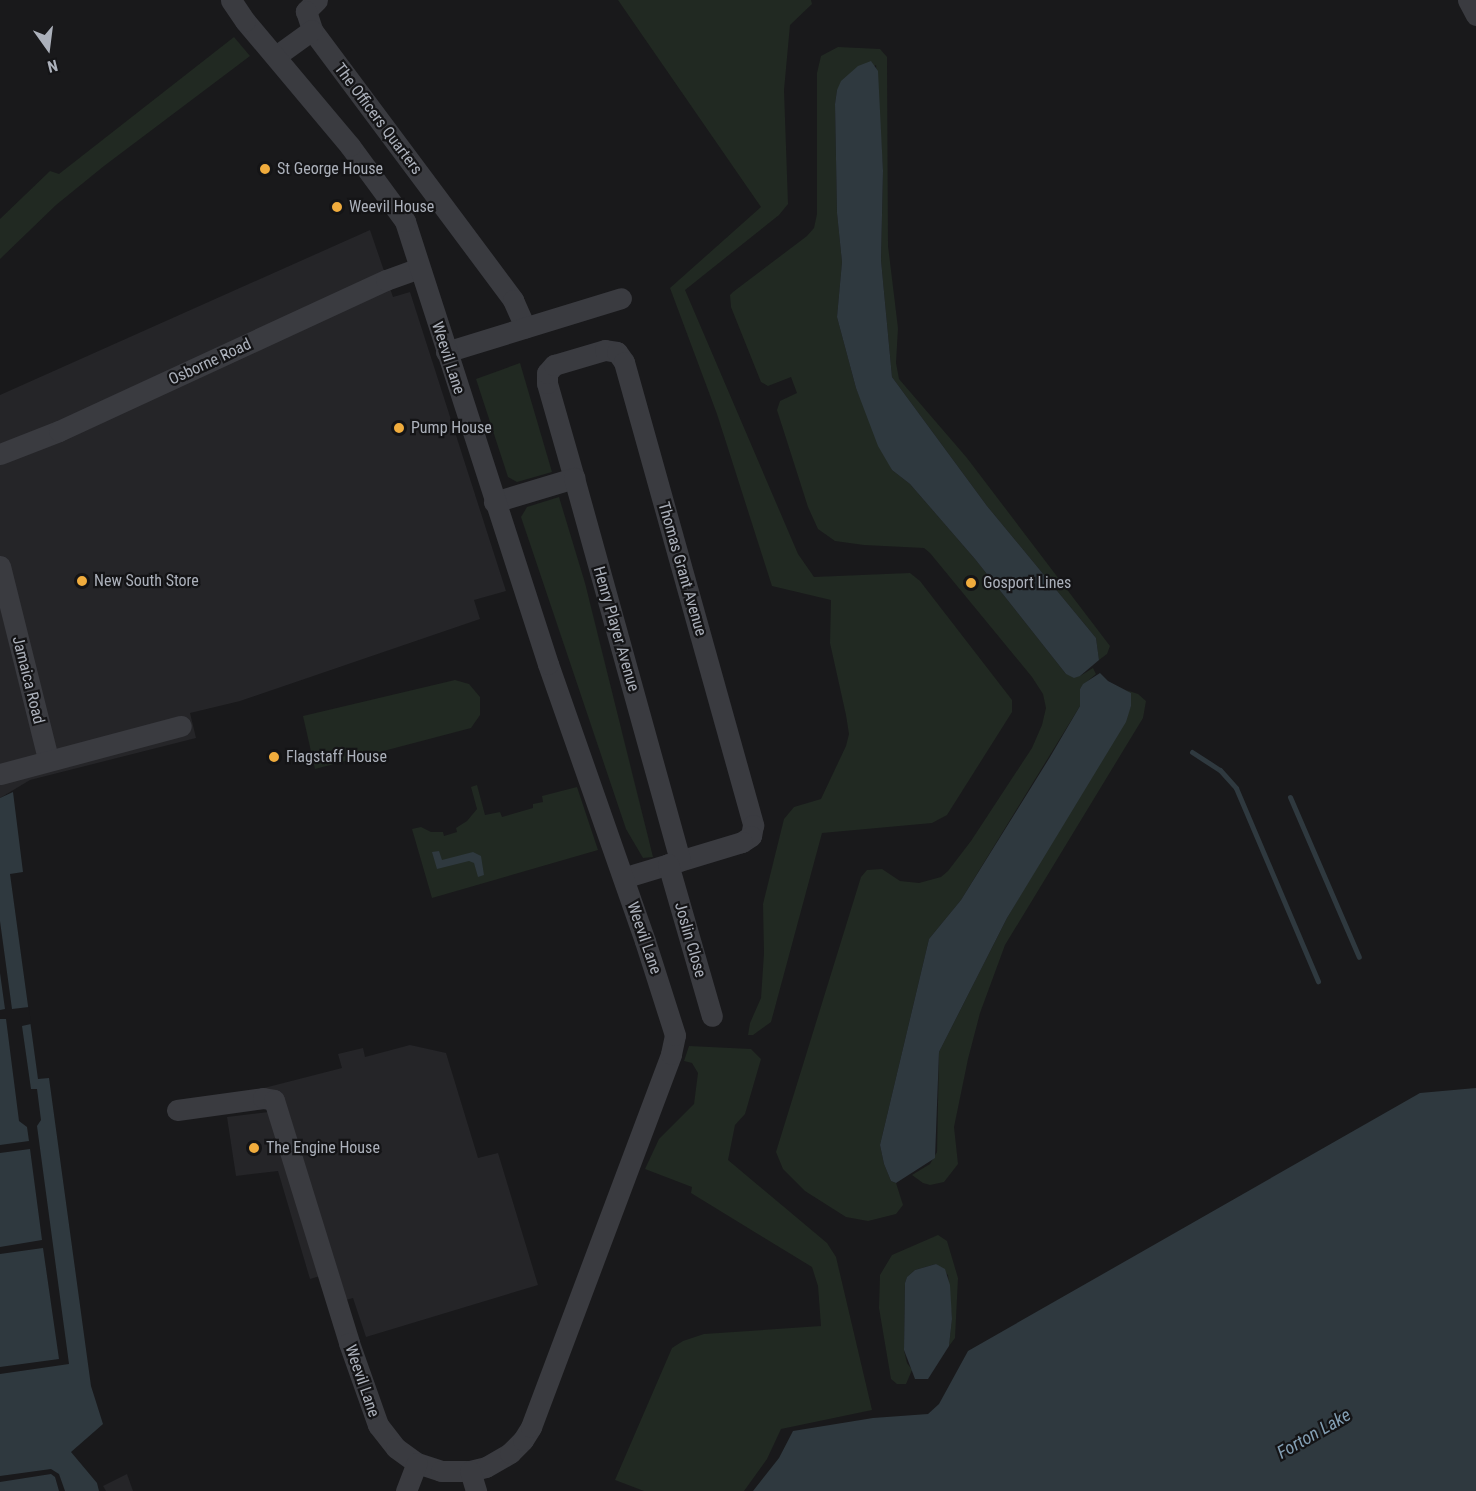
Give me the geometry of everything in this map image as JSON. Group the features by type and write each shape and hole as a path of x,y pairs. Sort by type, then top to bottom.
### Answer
{"street":[{"name":"Weevil Lane","path":"177,1110 269,1097 274,1101 375,1419 391,1443 417,1463 473,1481 486,1467 503,1458 520,1444 531,1427 674,1044 670,1014 494,502 405,221 398,208 276,56 245,21 231,0"},
{"path":"276,56 312,30 306,11 317,0"},
{"path":"1468,0 1476,15"},
{"name":"The Officers Quarters","path":"312,30 513,300 525,327"},
{"name":"Osborne Road","path":"0,454 70,426 386,280 419,268"},
{"path":"446,352 621,298"},
{"name":"Thomas Grant Avenue","path":"574,478 547,383 547,373 554,365 605,350 617,352 624,362 753,825 751,836 742,842 623,878"},
{"path":"494,502 574,478"},
{"name":"Henry Player Avenue","path":"574,478 674,862"},
{"name":"Jamaica Road","path":"0,566 48,759"},
{"path":"0,774 48,759 181,726"},
{"name":"Joslin Close","path":"674,862 712,1016"},
{"path":"406,1491 417,1463"}],"shaded area":[{"path":"618,0 811,0 812,4 790,25 784,90 788,204 779,215 685,290 798,554 814,577 910,573 920,581 1012,700 1012,712 947,815 932,823 822,833 771,1022 753,1035 748,1035 750,1023 761,998 764,953 763,904 784,819 794,807 821,799 846,746 849,734 830,643 831,600 772,586 717,414 670,288 761,207"},
{"path":"234,37 250,56 104,166 56,205 0,259 0,219 50,171 59,174"},
{"path":"838,47 880,49 887,57 888,246 898,328 896,363 899,379 967,458 1110,646 1107,654 1099,660 1096,638 987,506 892,377 881,260 883,171 876,65 837,90 835,104 837,213 842,262 837,317 856,388 892,470 910,484 975,559 1066,674 1080,676 1093,668 1096,674 1080,689 1080,706 961,900 929,939 880,1145 884,1164 891,1181 896,1183 903,1205 896,1214 868,1221 846,1217 805,1191 783,1169 776,1152 861,877 867,870 882,869 900,881 919,883 941,877 948,871 971,841 1032,748 1042,725 1046,708 1043,694 1032,677 924,548 835,541 818,529 808,507 777,410 780,401 797,393 791,377 768,386 761,382 731,307 730,295 733,292 807,236 814,228 817,214 817,73 821,56"},
{"path":"370,230 393,297 410,292 506,591 474,600 480,619 240,701 190,713 196,738 30,780 0,798 0,395"},
{"path":"520,363 552,472 517,482 508,477 476,379"},
{"path":"559,497 585,583 653,857 643,858 626,829 521,517 527,507"},
{"path":"455,680 469,684 480,697 480,715 471,728 315,769 303,716"},
{"path":"1126,690 1138,694 1146,701 1143,718 1005,945 980,1013 968,1059 954,1127 958,1164 944,1182 930,1185 923,1183 912,1175 930,1164 937,1152 939,1052 1007,918 1126,717 1131,706 1131,693"},
{"path":"477,785 485,815 500,812 502,817 533,808 533,804 543,802 542,796 577,787 598,850 432,898 412,829 421,827 431,832 443,832 444,836 457,832 456,828 467,821 477,809 471,787"},
{"path":"410,1045 446,1053 478,1158 498,1153 538,1285 366,1337 353,1298 346,1300 337,1271 310,1279 278,1171 236,1176 227,1117 269,1112 264,1088 342,1068 338,1054 363,1048 365,1057"},
{"path":"689,1046 751,1049 761,1059 745,1114 735,1125 728,1160 827,1243 836,1257 872,1410 781,1429 767,1459 744,1491 644,1491 615,1480 672,1348 683,1341 704,1334 821,1326 818,1286 812,1267 691,1193 692,1187 645,1169 659,1139 694,1104 698,1073 692,1063 684,1061"},
{"path":"938,1235 947,1241 958,1278 955,1338 949,1346 952,1319 948,1275 936,1264 915,1270 907,1277 905,1283 904,1350 907,1363 912,1370 906,1384 897,1384 891,1379 879,1308 880,1275 892,1255"},
{"path":"127,1474 133,1491 106,1491 103,1486"}],"water":[{"path":"871,61 878,71 883,171 881,260 892,377 987,506 1096,638 1099,660 1080,676 1074,678 1066,674 975,559 910,484 892,470 878,446 856,388 837,317 842,262 837,213 835,104 841,81 858,66"},
{"path":"1100,673 1108,681 1131,693 1131,706 1126,722 1007,918 939,1052 935,1158 896,1183 891,1181 880,1145 929,939 961,900 1050,757 1080,706 1080,689 1083,684"},
{"path":"13,792 23,872 10,874 38,1079 49,1078 91,1386 103,1424 71,1452 97,1483 99,1491 0,1491 0,798"},
{"path":"439,851 442,860 473,852 481,856 484,875 478,877 474,863 469,861 437,869 432,852"},
{"name":"Forton Lake","path":"1476,1088 1476,1491 753,1491 779,1458 793,1431 873,1418 928,1414 939,1404 968,1351 1420,1093"},
{"path":"936,1264 945,1269 950,1285 952,1319 949,1346 928,1379 915,1379 904,1350 905,1283 907,1277 915,1270"}],"pier":[{"path":"0,921 12,1009 29,1007 31,1024 22,1026 31,1089 37,1089 41,1120 37,1126 69,1364 0,1374 0,1367 59,1359 43,1248 0,1254 0,1247 42,1240 30,1149 0,1153 0,1145 29,1141 27,1127 19,1121 6,1019 0,1019 0,1010 5,1009 0,973"},
{"path":"51,1469 59,1474 65,1491 59,1491 55,1477 51,1474 0,1482 0,1476"}],"waterway":[{"path":"1192,752 1220,770 1236,788 1318,981"},
{"path":"1290,797 1359,957"}],"place":[{"name":"St George House","path":"265,169"},
{"name":"Weevil House","path":"337,207"},
{"name":"Pump House","path":"399,428"},
{"name":"New South Store","path":"82,581"},
{"name":"Gosport Lines","path":"971,583"},
{"name":"Flagstaff House","path":"274,757"},
{"name":"The Engine House","path":"254,1148"}]}
